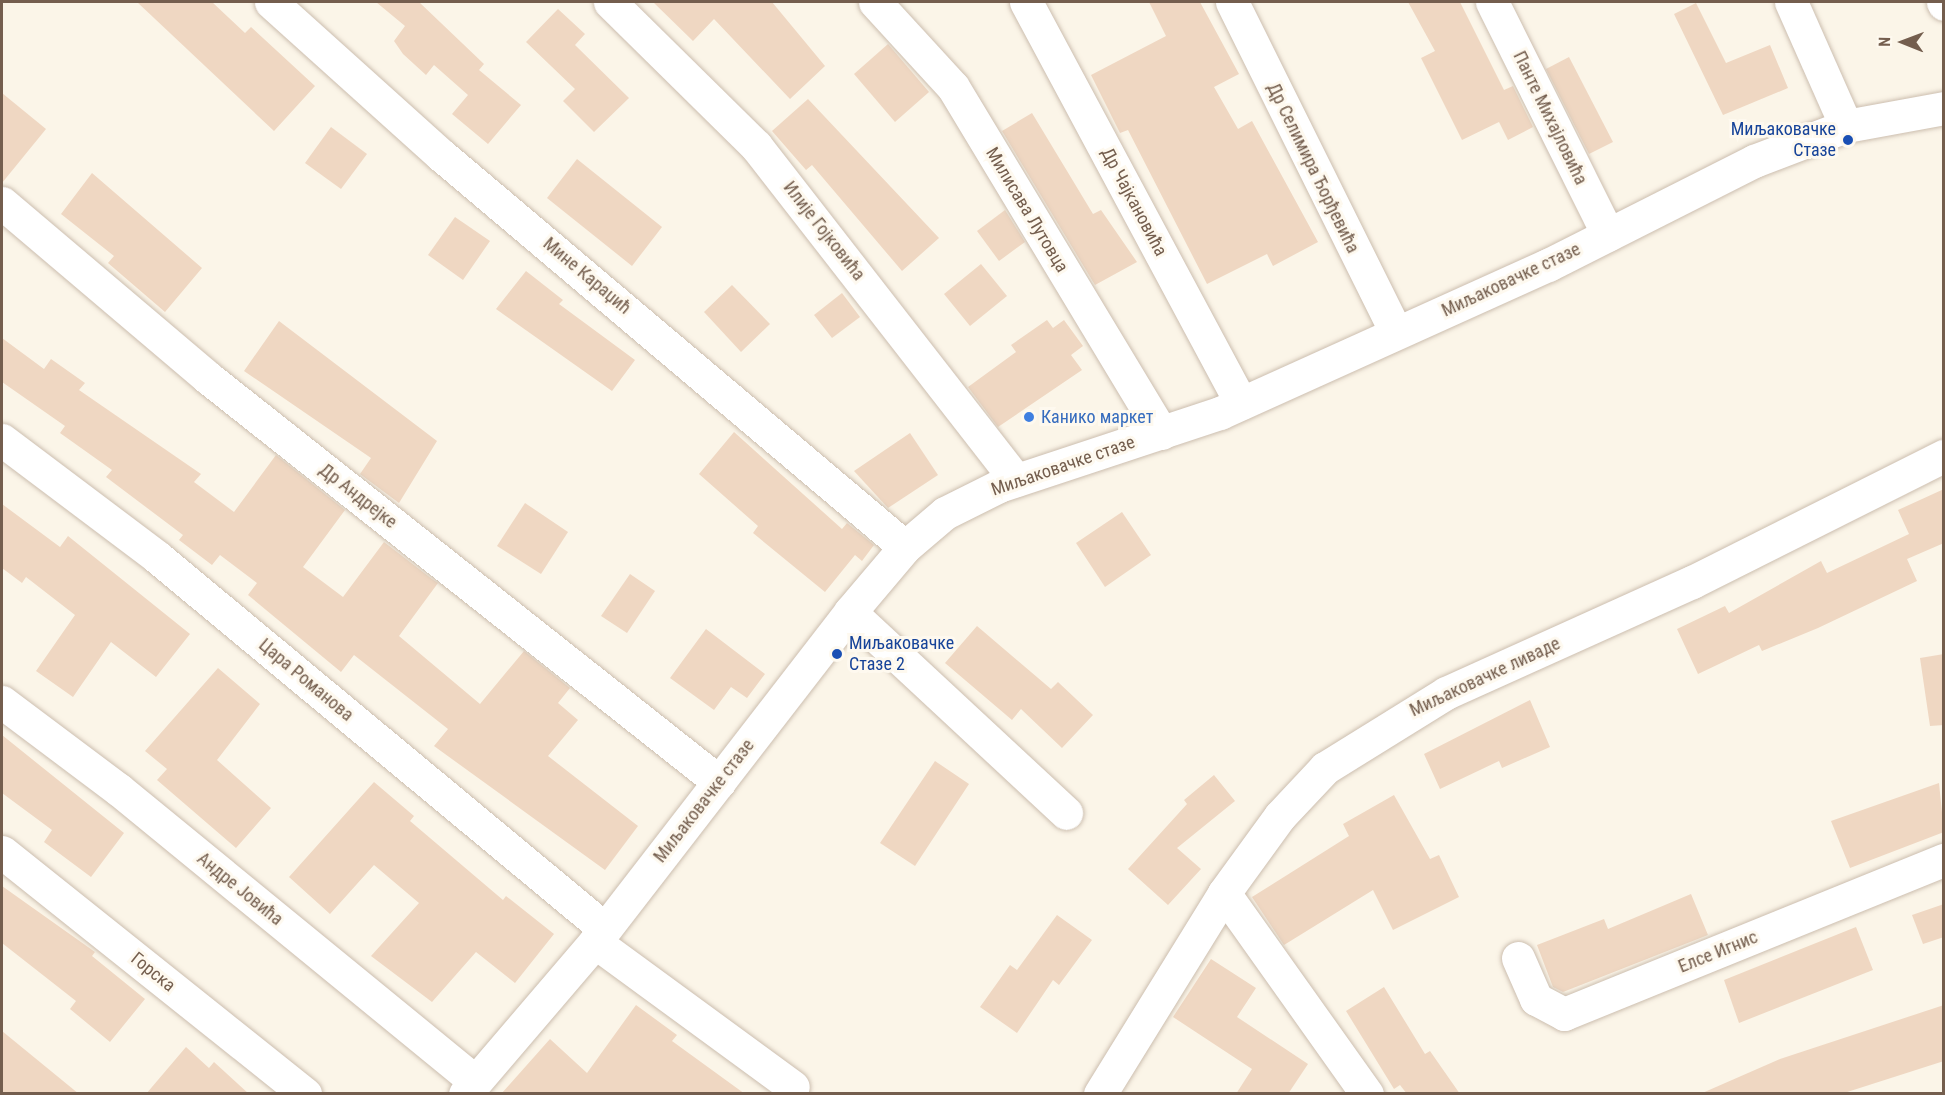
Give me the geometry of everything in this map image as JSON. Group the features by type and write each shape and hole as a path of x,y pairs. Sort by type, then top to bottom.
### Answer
{"street":[{"name":"Мине Караџић","path":"271,2 441,155 905,547"},
{"name":"Илије Гојковића","path":"610,2 762,154 1016,480"},
{"name":"Милисава Лутовца","path":"875,2 953,87 1162,433"},
{"name":"Др Чајкановића","path":"1026,2 1241,403"},
{"name":"Др Селимира Ђорђевића","path":"1232,2 1396,333"},
{"name":"Панте Михајловића","path":"1492,2 1608,235"},
{"path":"1791,2 1846,126"},
{"name":"Миљаковачке стазе","path":"470,1088 600,935 850,612 905,547 945,513 1016,480 1162,433 1241,403 1608,235 1754,161 1846,126 1944,108"},
{"name":"Др Андрејке","path":"2,203 207,377 719,782"},
{"name":"Цара Романова","path":"2,440 157,557 600,935 793,1087"},
{"name":"Миљаковачке ливаде","path":"1100,1094 1224,893 1301,792 1325,768 1401,717 1765,547 1944,456"},
{"path":"850,612 1066,813"},
{"name":"Андре Јовића","path":"2,702 118,789 470,1088"},
{"name":"Горска","path":"2,852 304,1094"},
{"name":"Елсе Игнис","path":"1518,958 1536,999 1564,1014 1944,860"},
{"path":"1224,893 1367,1094"}],"building":[{"path":"137,2 212,2 245,33 251,27 315,86 274,131"},
{"path":"376,2 419,2 484,64 479,70 521,105 488,144 452,114 468,95 434,65 426,75 403,54 394,41 405,26"},
{"path":"653,2 772,2 825,66 790,99 714,19 693,41"},
{"path":"1149,2 1200,2 1239,74 1214,87 1238,129 1252,121 1318,242 1273,266 1267,254 1207,284 1128,130 1120,133 1091,75 1166,36"},
{"path":"1408,2 1460,2 1504,90 1513,86 1533,127 1508,140 1499,122 1462,140 1421,58 1435,51"},
{"path":"1696,3 1726,63 1770,45 1788,88 1723,115 1674,14"},
{"path":"558,9 585,34 575,45 629,98 594,132 563,101 575,89 526,42"},
{"path":"888,44 929,92 895,122 854,74"},
{"path":"1569,57 1613,142 1589,154 1546,69"},
{"path":"2,93 46,129 2,183"},
{"path":"808,99 939,238 902,271 812,165 806,170 772,131"},
{"path":"1032,113 1093,214 1101,210 1137,262 1095,285 1002,131"},
{"path":"331,127 367,154 341,189 305,163"},
{"path":"577,159 662,227 632,266 547,198"},
{"path":"92,173 202,268 165,312 108,263 114,256 61,214"},
{"path":"1005,210 1025,242 999,261 977,231"},
{"path":"455,217 490,241 463,280 428,255"},
{"path":"981,264 1007,296 970,326 944,294"},
{"path":"526,271 563,300 559,304 635,360 612,391 496,309"},
{"path":"732,285 770,324 741,352 704,312"},
{"path":"842,293 860,317 832,338 814,315"},
{"path":"1047,320 1053,328 1064,320 1083,346 1071,355 1082,370 998,427 968,387 1016,352 1011,345"},
{"path":"279,321 437,441 399,503 360,474 371,458 244,371"},
{"path":"2,338 44,369 51,359 85,383 79,390 201,474 194,482 234,512 276,455 345,510 303,567 343,597 384,542 438,583 399,636 480,704 524,651 570,688 558,703 578,720 548,756 638,826 605,870 434,746 448,729 354,655 341,672 248,595 257,583 220,555 212,565 179,540 183,535 106,477 112,470 60,433 65,426 2,382"},
{"path":"734,432 842,529 847,523 874,545 862,561 855,555 825,592 753,533 758,526 699,474"},
{"path":"910,433 938,475 888,508 854,471"},
{"path":"1944,489 1944,543 1907,559 1917,581 1818,628 1762,651 1759,645 1698,674 1677,629 1725,606 1729,613 1821,561 1827,573 1909,534 1898,510"},
{"path":"525,503 568,532 541,574 497,546"},
{"path":"2,504 60,547 68,536 190,634 156,677 111,642 73,697 36,671 75,615 26,577 22,583 2,568"},
{"path":"1122,512 1151,555 1105,587 1076,543"},
{"path":"630,574 655,591 627,633 601,616"},
{"path":"977,626 1051,689 1058,682 1093,715 1062,748 1021,709 1012,720 945,663"},
{"path":"706,629 765,674 747,698 731,687 714,710 670,678"},
{"path":"1944,654 1944,725 1930,726 1920,658"},
{"path":"218,668 260,704 217,760 271,808 236,848 157,780 167,769 145,751"},
{"path":"1530,700 1550,747 1502,768 1499,761 1440,789 1424,754"},
{"path":"2,735 124,833 91,877 44,842 52,830 2,793"},
{"path":"935,761 969,784 915,866 880,843"},
{"path":"1214,775 1235,801 1177,848 1201,869 1168,905 1128,869 1187,804 1184,800"},
{"path":"374,782 414,816 410,821 503,900 506,896 554,934 515,983 476,952 432,1002 371,956 419,903 374,865 330,914 289,877"},
{"path":"1939,783 1944,832 1850,868 1831,821"},
{"path":"1394,795 1430,859 1439,855 1459,897 1393,930 1373,890 1284,945 1252,897 1349,836 1343,824"},
{"path":"2,886 95,952 92,956 145,999 110,1042 70,1009 76,1001 2,943"},
{"path":"1691,894 1708,935 1563,992 1553,987 1537,945 1604,919 1608,929"},
{"path":"1944,904 1944,937 1923,944 1912,915"},
{"path":"1057,915 1092,940 1059,985 1053,980 1017,1033 980,1007 1010,965 1017,970"},
{"path":"1856,927 1873,970 1739,1023 1724,980"},
{"path":"1211,959 1256,988 1237,1017 1308,1064 1288,1094 1236,1094 1252,1069 1173,1017"},
{"path":"1384,987 1425,1054 1430,1051 1460,1094 1407,1094 1400,1085 1394,1089 1346,1011"},
{"path":"636,1005 677,1035 672,1041 745,1094 501,1094 550,1039 587,1073"},
{"path":"1944,1005 1944,1061 1841,1094 1700,1094 1780,1059"},
{"path":"2,1031 79,1094 2,1094"},
{"path":"186,1047 209,1068 214,1062 249,1094 146,1094"}],"place":[{"name":"Миљаковачке Стазе","path":"1848,140"},
{"name":"Канико маркет","path":"1029,417"},
{"name":"Миљаковачке Стазе 2","path":"837,654"}]}
